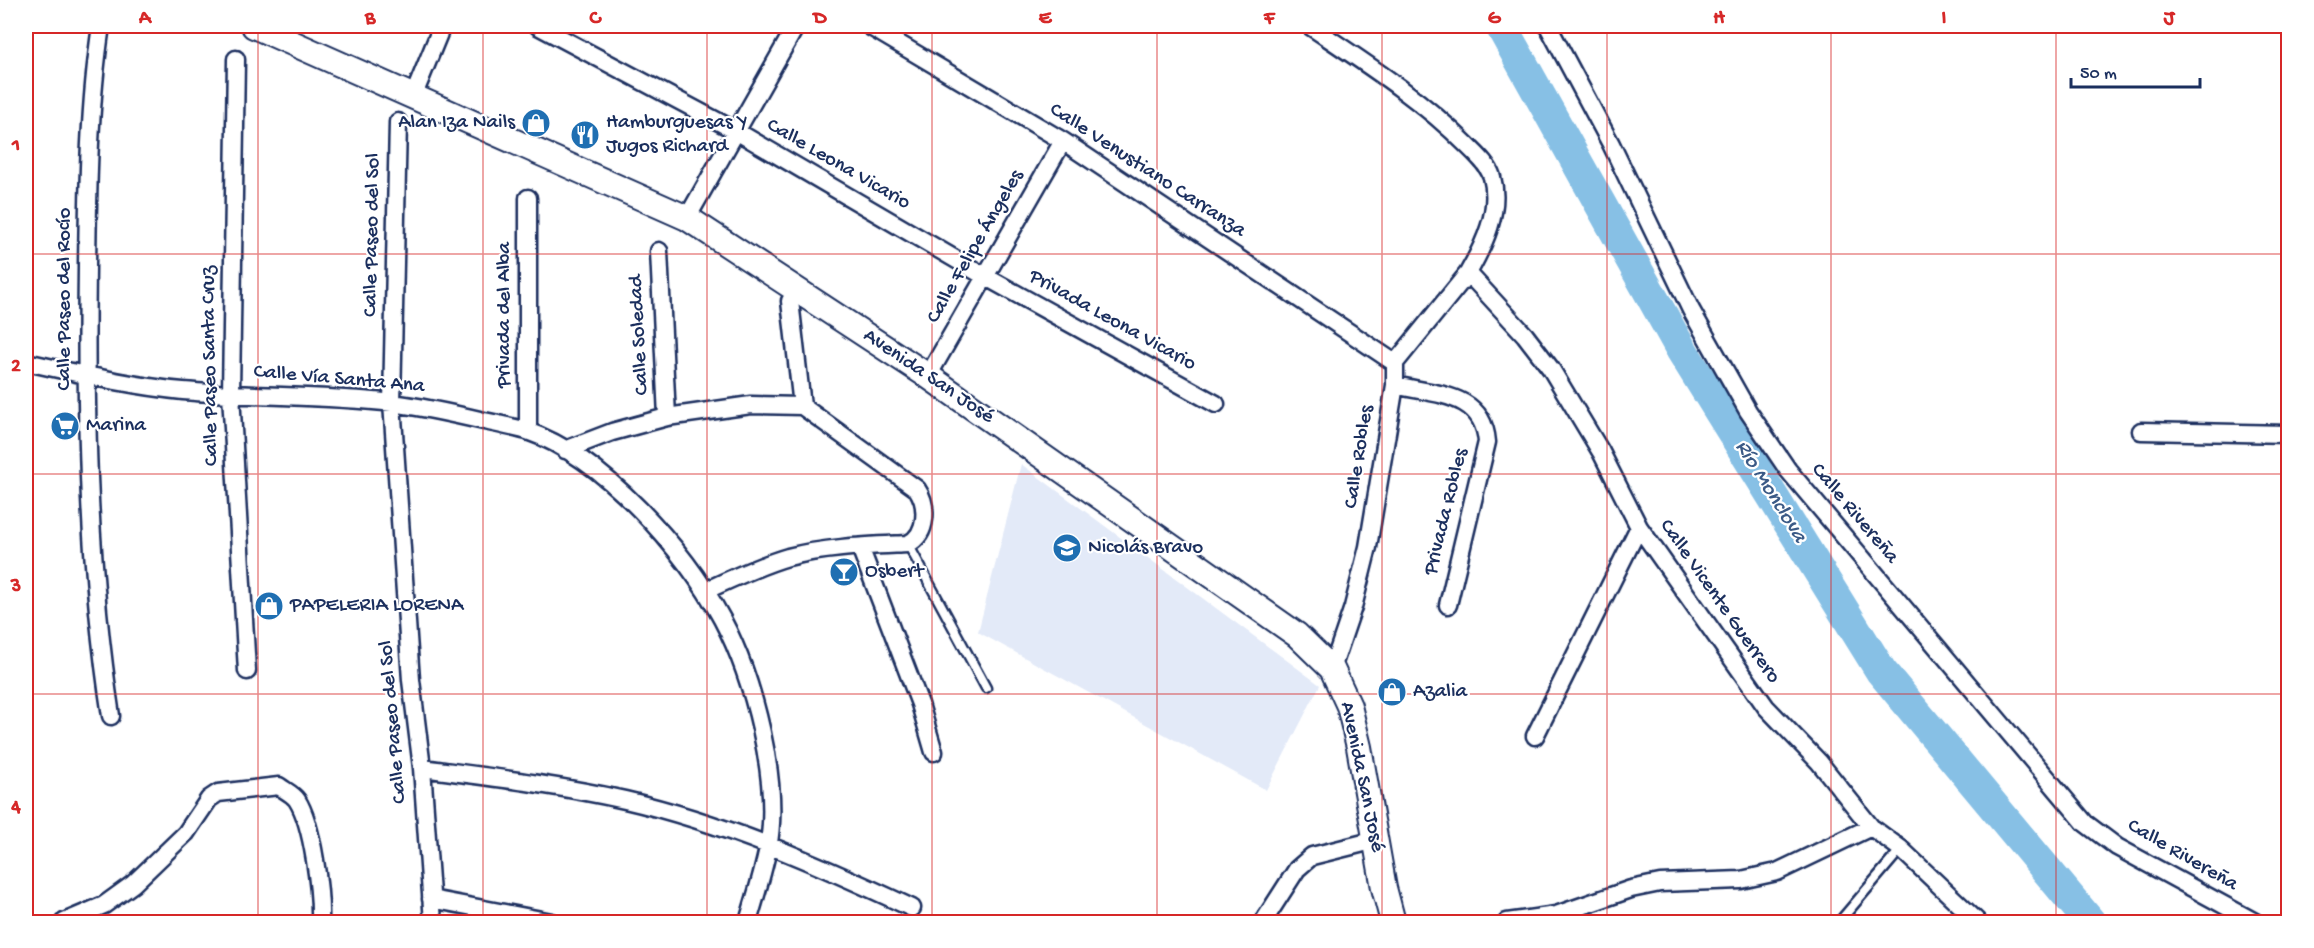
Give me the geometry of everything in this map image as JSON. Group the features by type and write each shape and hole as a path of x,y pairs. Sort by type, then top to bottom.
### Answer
{"street":[{"name":"Calle Paseo del Rocío","path":"101,26 88,188 85,374 95,582 111,716"},
{"path":"413,97 442,26"},
{"name":"Calle Leona Vicario","path":"538,26 736,131 986,277"},
{"path":"687,218 796,26"},
{"name":"Calle Venustiano Carranza","path":"869,26 1063,141 1395,363"},
{"path":"1310,26 1412,95 1484,162 1491,175 1493,205 1485,243 1468,273 1395,363"},
{"name":"Calle Rivereña","path":"1548,26 1611,144 1680,290 1748,411 1788,470 2085,823 2117,847 2254,922"},
{"name":"Avenida San José","path":"262,27 413,97 687,218 928,376 1297,635 1332,669 1349,706 1384,888 1393,922"},
{"name":"Calle Paseo Santa Cruz","path":"236,59 231,393 247,671"},
{"name":"Calle Paseo del Sol","path":"398,122 392,403 411,680 422,768 433,922"},
{"name":"Calle Felipe Ángeles","path":"928,376 1063,141"},
{"name":"Privada del Alba","path":"528,198 528,431"},
{"name":"Calle Soledad","path":"659,251 667,417"},
{"name":"Calle Vicente Guerrero","path":"1468,273 1525,335 1551,369 1601,452 1639,527 1754,692 1819,762 1871,827 1901,849 1978,922"},
{"name":"Privada Leona Vicario","path":"986,277 1216,404"},
{"path":"790,301 802,406"},
{"name":"Calle Vía Santa Ana","path":"26,362 180,391 392,403 528,431 565,450 615,487 644,513 674,546 707,590 731,635 747,676 764,740 770,799 769,846 748,922"},
{"name":"Calle Robles","path":"1332,669 1353,607 1368,547 1395,385 1395,363"},
{"name":"Privada Robles","path":"1395,385 1465,402 1482,418 1486,431 1487,442 1448,605"},
{"path":"565,450 612,432 667,417 751,405 802,406 917,489 924,503 925,512 919,533 908,544 831,549 788,557 749,570 707,590"},
{"path":"2141,431 2289,434"},
{"path":"1535,736 1639,527"},
{"path":"860,546 920,704 934,752"},
{"path":"422,768 552,786 627,801 811,861 912,908"},
{"path":"64,922 104,905 133,884 186,833 209,799 218,793 279,786 296,798 304,815 321,894 320,922"},
{"path":"1507,922 1556,915 1631,889 1660,883 1741,880 1777,872 1871,827"},
{"path":"1263,922 1297,869 1312,856 1376,840"},
{"path":"431,899 552,922"}],"lane":[{"path":"908,544 986,688"},
{"path":"1839,922 1901,849"}],"shaded area":[{"name":"Nicolás Bravo","path":"1021,464 1320,685 1266,790 978,632"}],"waterway":[{"name":"Río Monclova","path":"1501,26 1681,349 1881,671 2090,922"}],"place":[{"name":"Alan Iza Nails","path":"536,123"},
{"name":"Hamburguesas Y Jugos Richard","path":"585,135"},
{"name":"Marina","path":"65,426"},
{"name":"Nicolás Bravo","path":"1067,548"},
{"name":"Osbert","path":"844,572"},
{"name":"PAPELERIA LORENA","path":"269,606"},
{"name":"Azalia","path":"1392,692"}]}
